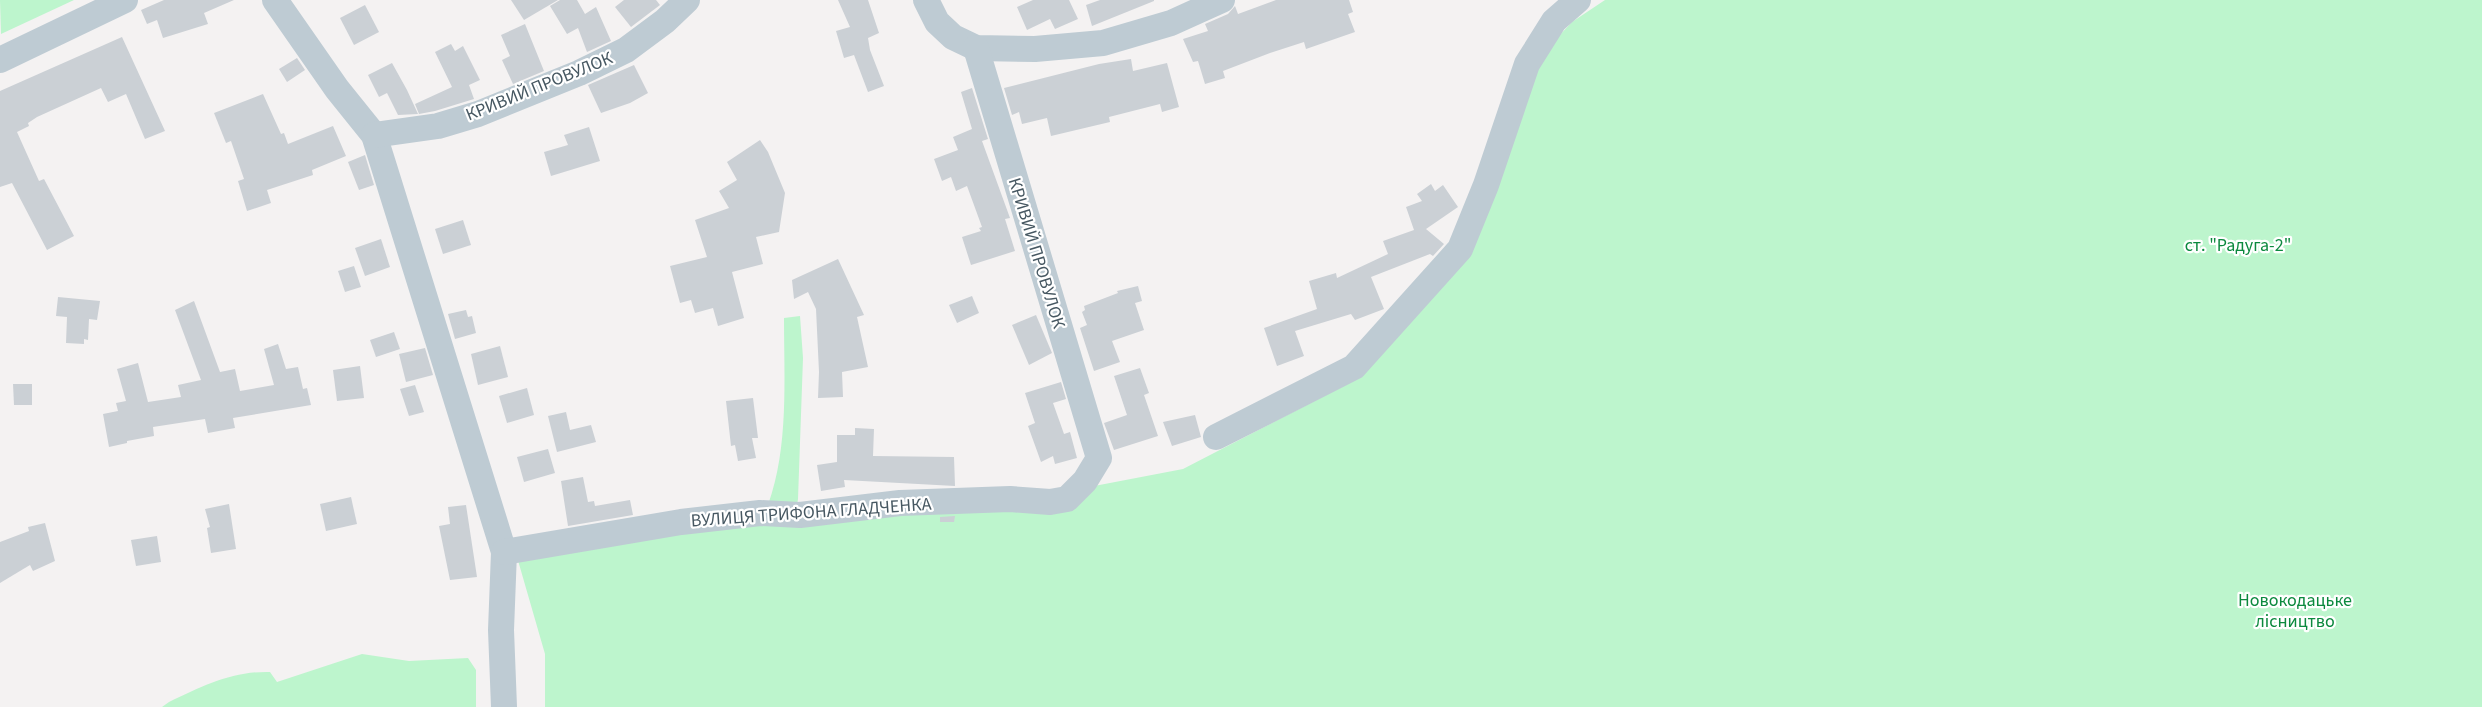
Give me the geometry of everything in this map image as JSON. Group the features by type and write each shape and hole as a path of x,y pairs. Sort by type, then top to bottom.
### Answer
{"street":[{"path":"0,60 125,0"},
{"path":"275,0 337,89 374,135 504,552 501,630 504,707"},
{"name":"КРИВИЙ ПРОВУЛОК","path":"374,135 438,126 468,117 579,72 626,50 665,21 687,0"},
{"path":"926,0 937,22 953,37 976,48 1035,49 1103,43 1171,23 1222,0"},
{"path":"1216,437 1354,367 1460,249 1486,185 1527,64 1554,21 1578,0"},
{"name":"КРИВИЙ ПРОВУЛОК","path":"976,48 1099,458"},
{"name":"ВУЛИЦЯ ТРИФОНА ГЛАДЧЕНКА","path":"504,552 681,522 760,513 800,515 900,503 1010,499 1050,502 1067,499 1085,481 1099,458"}],"green space":[{"path":"0,0 74,0 1,34"},
{"path":"1605,0 2482,0 2482,707 545,707 545,654 517,557 683,528 1089,487 1183,469 1361,377 1467,254 1539,57 1572,22"},
{"path":"800,316 803,358 797,505 768,505 779,460 784,413 784,318"},
{"path":"362,654 409,661 468,658 476,670 476,707 162,707 194,690 230,677 270,672 277,682"}],"building":[{"path":"164,0 234,0 204,13 208,24 163,38 157,20 147,24 141,10"},
{"path":"511,0 558,0 524,20"},
{"path":"560,0 577,0 585,14 596,7 611,41 587,52 578,28 567,34 550,6"},
{"path":"624,0 656,0 660,5 631,27 615,7"},
{"path":"838,0 868,0 879,33 868,38 870,50 884,86 868,92 854,55 844,58 836,31 850,27"},
{"path":"1033,0 1069,0 1078,19 1055,29 1050,19 1027,30 1017,7"},
{"path":"1100,0 1154,1 1092,26 1086,5"},
{"path":"1276,0 1349,0 1353,12 1348,14 1355,32 1306,49 1304,42 1270,53 1223,71 1225,78 1205,84 1198,61 1193,62 1183,39 1208,31 1205,24 1228,14 1235,6 1238,14"},
{"path":"365,5 379,32 354,45 340,18"},
{"path":"525,24 544,71 513,84 502,60 510,56 501,35"},
{"path":"122,37 165,131 145,139 126,94 108,102 101,88 37,117 28,123 29,126 17,132 39,181 44,179 74,236 47,250 12,183 0,187 0,91"},
{"path":"451,44 455,51 463,46 480,80 469,85 474,99 419,114 415,104 452,87 435,52"},
{"path":"297,58 305,70 287,82 279,69"},
{"path":"1131,59 1133,71 1167,63 1179,107 1162,112 1160,104 1109,117 1110,122 1051,136 1047,118 1022,124 1019,112 1012,115 1004,88 1099,64"},
{"path":"392,63 418,114 398,115 387,93 379,97 368,75"},
{"path":"634,65 648,93 630,103 601,113 588,85"},
{"path":"972,88 988,139 982,141 1010,218 1005,219 1015,251 971,265 962,237 981,231 979,228 982,227 967,186 956,191 951,177 942,181 934,159 958,150 953,137 972,129 961,92"},
{"path":"263,94 288,144 333,126 346,156 312,170 313,175 267,190 271,203 247,211 238,181 244,179 231,141 226,143 214,113"},
{"path":"589,127 600,161 551,176 544,152 568,145 564,135"},
{"path":"760,140 768,152 785,193 779,232 756,237 763,264 732,272 744,318 718,326 713,308 695,313 691,300 680,303 670,266 707,257 695,220 729,208 719,191 737,180 727,162"},
{"path":"365,155 374,185 359,190 348,162"},
{"path":"1431,184 1435,191 1443,185 1458,207 1426,229 1444,244 1433,256 1430,254 1371,277 1384,309 1355,320 1351,314 1295,331 1304,356 1277,366 1264,328 1317,309 1309,281 1336,273 1337,278 1388,254 1383,241 1414,230 1406,207 1422,201 1417,194"},
{"path":"463,220 471,245 443,254 435,229"},
{"path":"381,239 390,267 365,276 355,248"},
{"path":"838,259 864,315 857,317 868,367 842,372 843,397 818,398 816,309 808,292 794,299 792,280"},
{"path":"354,266 361,287 345,292 338,271"},
{"path":"1138,286 1142,301 1135,303 1144,330 1112,341 1120,362 1094,371 1080,328 1087,325 1082,312 1085,310 1084,306 1118,293 1117,291"},
{"path":"972,296 979,313 957,323 949,305"},
{"path":"58,297 100,301 97,320 89,319 88,340 84,339 84,344 66,343 67,317 56,316"},
{"path":"194,301 220,372 235,369 240,391 274,385 264,349 278,344 286,369 298,367 303,389 307,388 311,405 233,418 235,428 208,433 205,419 153,427 154,436 109,447 103,414 118,411 116,403 126,401 117,369 138,363 148,402 181,397 178,385 201,380 175,310"},
{"path":"466,310 468,317 472,316 476,333 455,339 448,314"},
{"path":"1036,315 1052,353 1029,365 1012,325"},
{"path":"394,332 400,349 376,357 370,340"},
{"path":"500,346 508,377 478,385 471,354"},
{"path":"425,348 433,375 406,382 399,354"},
{"path":"360,366 364,398 337,401 333,370"},
{"path":"1140,368 1149,393 1144,395 1158,436 1114,450 1104,423 1127,415 1114,376"},
{"path":"1061,382 1066,399 1053,403 1064,434 1070,432 1077,458 1055,464 1053,456 1041,462 1028,426 1035,423 1025,393"},
{"path":"13,384 32,384 32,405 14,405"},
{"path":"415,385 424,412 409,416 400,389"},
{"path":"527,388 534,415 507,423 499,396"},
{"path":"753,398 758,438 752,438 756,458 738,461 735,445 731,446 726,401"},
{"path":"566,412 570,430 591,425 596,442 557,452 548,416"},
{"path":"1195,415 1201,437 1172,446 1163,422"},
{"path":"855,428 874,429 873,456 954,457 955,486 844,480 845,487 821,491 817,465 837,462 837,435 855,435"},
{"path":"548,449 555,473 524,482 517,457"},
{"path":"583,477 588,502 594,501 595,506 630,500 633,515 568,526 561,481"},
{"path":"351,497 357,524 326,531 320,504"},
{"path":"229,504 236,549 211,553 207,528 210,527 205,509"},
{"path":"466,505 477,577 450,580 439,526 450,524 448,507"},
{"path":"955,516 954,522 940,522 940,517"},
{"path":"45,523 55,561 33,571 30,565 0,583 0,542 29,531 28,527"},
{"path":"157,536 161,562 136,566 131,540"}],"park label":[{"name":"ст. \"Радуга-2\"","path":"2238,245"},
{"name":"Новокодацьке лісництво","path":"2295,610"}]}
